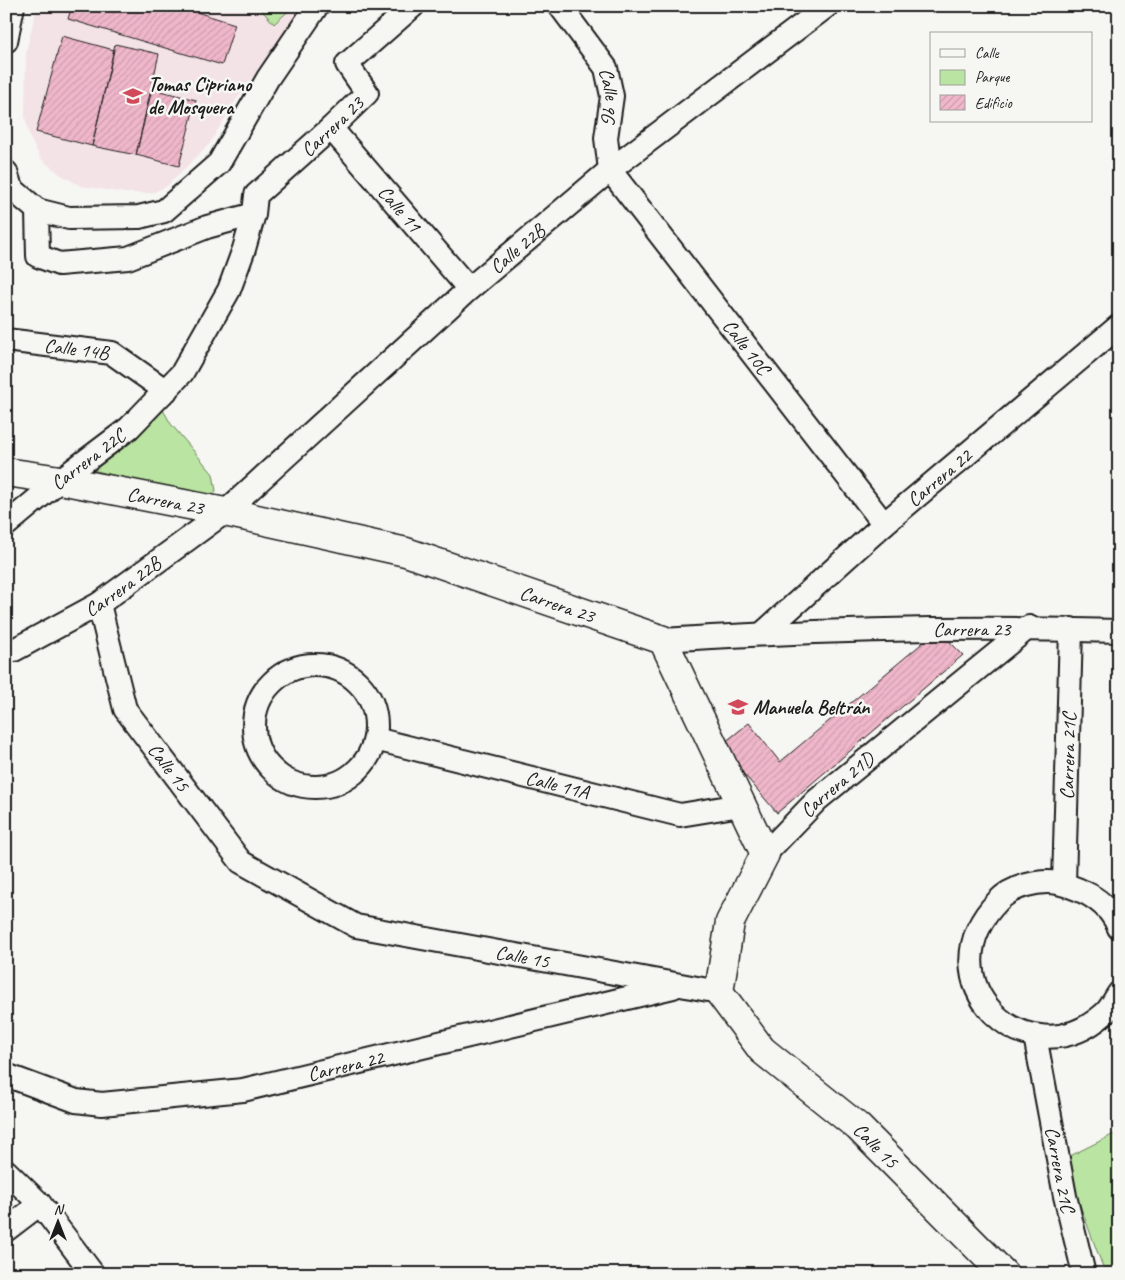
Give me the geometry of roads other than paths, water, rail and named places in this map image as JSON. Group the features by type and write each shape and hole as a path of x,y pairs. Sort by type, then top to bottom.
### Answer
{"street":[{"path":"6,41 14,6"},
{"path":"6,172 10,188 37,210 69,218 139,217 164,211 219,163 268,78 317,6"},
{"name":"Carrera 23","path":"166,391 182,373 229,290 254,214 256,195 331,128 366,93 347,64 413,6"},
{"name":"Calle 9G","path":"560,6 606,68 612,96 606,138 610,170"},
{"name":"Calle 22B","path":"225,512 469,289 610,170 827,6"},
{"name":"Calle 11","path":"331,128 469,289"},
{"name":"Calle 10C","path":"610,170 884,524"},
{"path":"37,210 38,256 59,264 128,258 206,227 254,214"},
{"name":"Carrera 22","path":"763,633 884,524 1119,326"},
{"name":"Calle 14B","path":"6,340 112,353 166,391"},
{"name":"Carrera 22C","path":"6,525 60,480 129,428 166,391"},
{"name":"Carrera 23","path":"6,472 60,480 225,512 406,552 663,640 763,633 1029,628 1119,631"},
{"name":"Carrera 22B","path":"14,650 99,604 225,512"},
{"name":"Calle 15","path":"99,604 125,708 241,862 356,926 720,992 762,1050 858,1127 1004,1274"},
{"name":"Carrera 21D","path":"720,992 730,922 765,854 817,800 1029,628"},
{"name":"Carrera 21C","path":"1064,884 1071,629"},
{"path":"663,640 765,854"},
{"path":"313,664 328,666 344,672 367,693 374,708 376,723 375,739 370,754 348,778 333,784 318,786 302,785 286,780 273,771 263,758 256,744 253,728 255,712 265,691 282,674 297,667 313,664"},
{"name":"Calle 11A","path":"375,739 680,815 741,805"},
{"path":"1119,928 1116,920 1099,901 1077,887 1052,882 1026,885 1002,896 984,915 973,939 970,965 976,990 990,1012 1010,1028 1035,1036 1060,1036 1084,1028 1105,1013 1119,993"},
{"name":"Carrera 22","path":"6,1075 76,1101 102,1104 242,1090 682,985"},
{"name":"Carrera 21C","path":"1035,1036 1065,1196 1084,1274"},
{"path":"6,1171 40,1204 93,1274"},
{"path":"6,1230 40,1204"}],"place":[{"name":"Tomas Cipriano de Mosquera","path":"133,96"},
{"name":"Manuela Beltrán","path":"738,707"}]}
